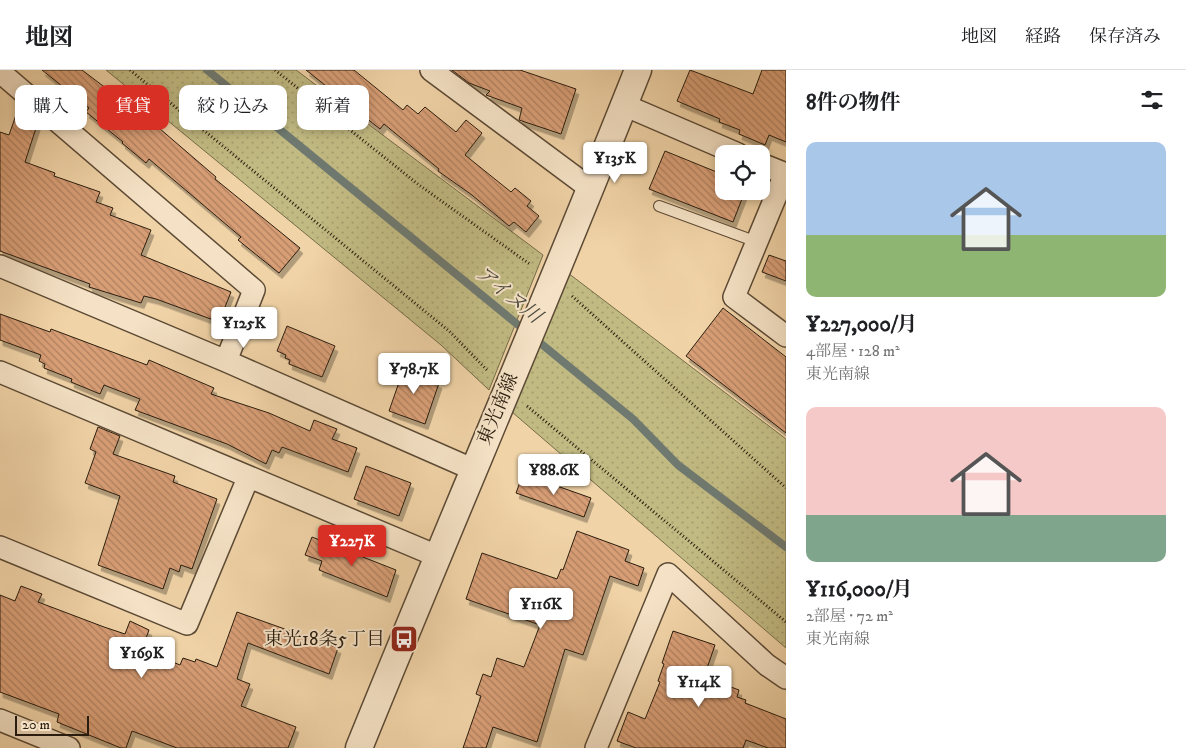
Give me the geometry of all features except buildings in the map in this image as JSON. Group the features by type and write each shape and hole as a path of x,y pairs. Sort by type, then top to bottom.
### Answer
{"street":[{"name":"東光南線","path":"359,748 472,469 591,190 638,70"},
{"path":"433,71 591,190"},
{"path":"0,72 254,290 226,361"},
{"path":"624,105 717,145"},
{"path":"770,168 786,174 734,297 786,336"},
{"path":"0,266 226,361 472,469"},
{"path":"0,372 437,556"},
{"path":"0,547 186,624 248,478"},
{"path":"596,748 668,574 767,664 786,678"},
{"path":"0,720 69,748"}],"lane":[{"path":"659,206 757,242"}],"path":[{"path":"130,70 510,381 786,622"},
{"path":"275,70 550,287 579,300 786,488"}],"shaded area":[{"path":"106,70 296,70 316,85 297,85 297,130 369,130 369,125 543,255 489,390 441,345 179,130 287,130 287,85 179,85 179,130 169,122 169,85 124,85"},
{"path":"568,273 786,439 786,648 512,412"}],"waterway":[{"name":"アイヌ川","path":"207,70 633,419 678,465 786,547"}],"place":[{"name":"東光18条5丁目","path":"404,639"}]}
